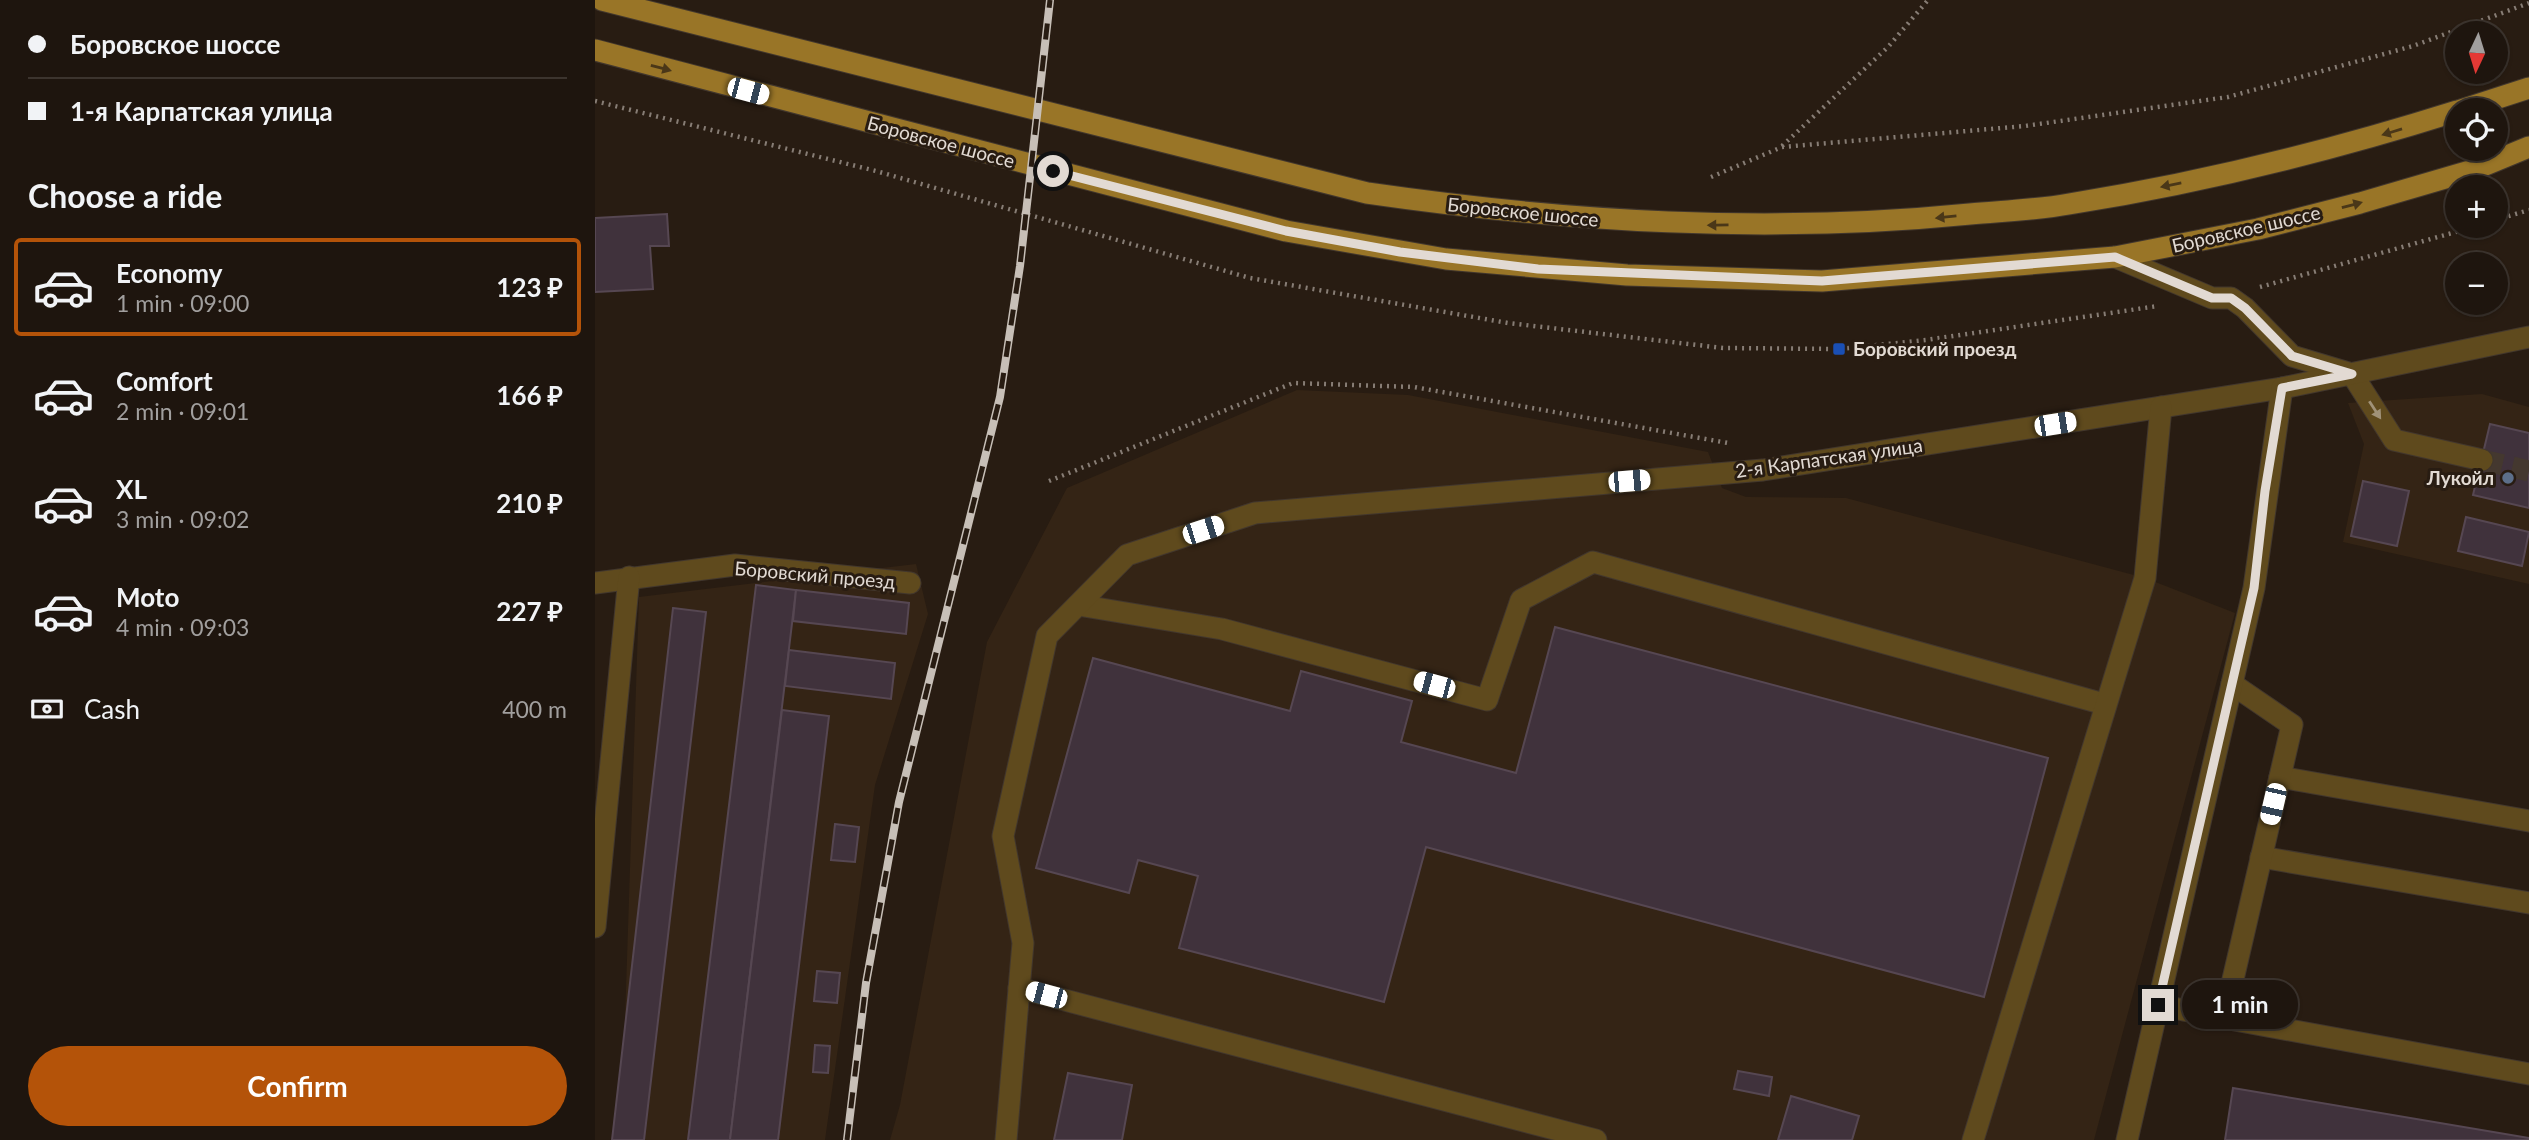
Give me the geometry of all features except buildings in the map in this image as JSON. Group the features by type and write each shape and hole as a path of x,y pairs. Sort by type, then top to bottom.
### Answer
{"main road":[{"name":"Боровское шоссе","path":"602,0 647,5 1367,193 1472,208 1673,225 1895,222 2066,205 2244,171 2445,115"},
{"name":"Боровское шоссе","path":"595,50 1286,231 1446,258 1626,275 1822,281 2115,257 2258,229 2360,203 2473,170 2529,147"},
{"name":"Боровское шоссе","path":"2499,98 2529,88"}],"street":[{"path":"2115,257 2212,298 2231,298 2245,308 2292,356 2352,374 2395,440 2482,460"},
{"name":"2-я Карпатская улица","path":"1078,605 1127,555 1255,513 1763,470 2282,388 2529,337"},
{"path":"2127,1140 2254,588 2265,491 2282,388"},
{"path":"1973,1140 2104,704 2145,578 2161,407"},
{"path":"1006,1140 1023,943 1003,836 1047,636 1078,605 1222,629 1486,700 1521,600 1593,562 2104,704"},
{"name":"Боровский проезд","path":"595,583 735,565 910,583"},
{"path":"595,926 629,577"},
{"path":"2224,1018 2292,725 2232,684"},
{"path":"2280,778 2529,821"},
{"path":"2261,857 2529,903"},
{"path":"1019,988 1596,1140"},
{"path":"2158,1005 2529,1074"}],"path":[{"path":"1781,147 1888,47 1928,0"},
{"path":"1711,177 1781,147 2025,126 2228,97 2413,46 2529,4"},
{"path":"2508,216 2529,210"},
{"path":"1049,481 1293,383 1414,387 1754,448 1763,470"}],"shaded area":[{"path":"1297,390 1408,395 1708,452 1722,488 1746,497 1846,498 2145,578 2235,613 2094,1140 890,1140 900,1105 987,642 1067,488"},
{"path":"2482,394 2529,407 2529,584 2343,542 2364,444 2348,403"},
{"path":"916,564 928,614 875,785 825,1140 621,1140 639,597"}],"tunnel":[{"path":"2482,460 2529,471"}],"railway":[{"path":"847,1140 866,983 899,802 1000,397 1020,266 1050,0"}],"place":[{"name":"Боровский проезд","path":"1839,349"},
{"name":"Лукойл","path":"2508,478"}],"route":[{"path":"1053,171 1286,231 1400,252 1538,269 1626,275 1822,281 2115,257 2212,298 2231,298 2245,308 2292,356 2352,374 2282,388 2265,491 2254,588 2158,1005"}]}
